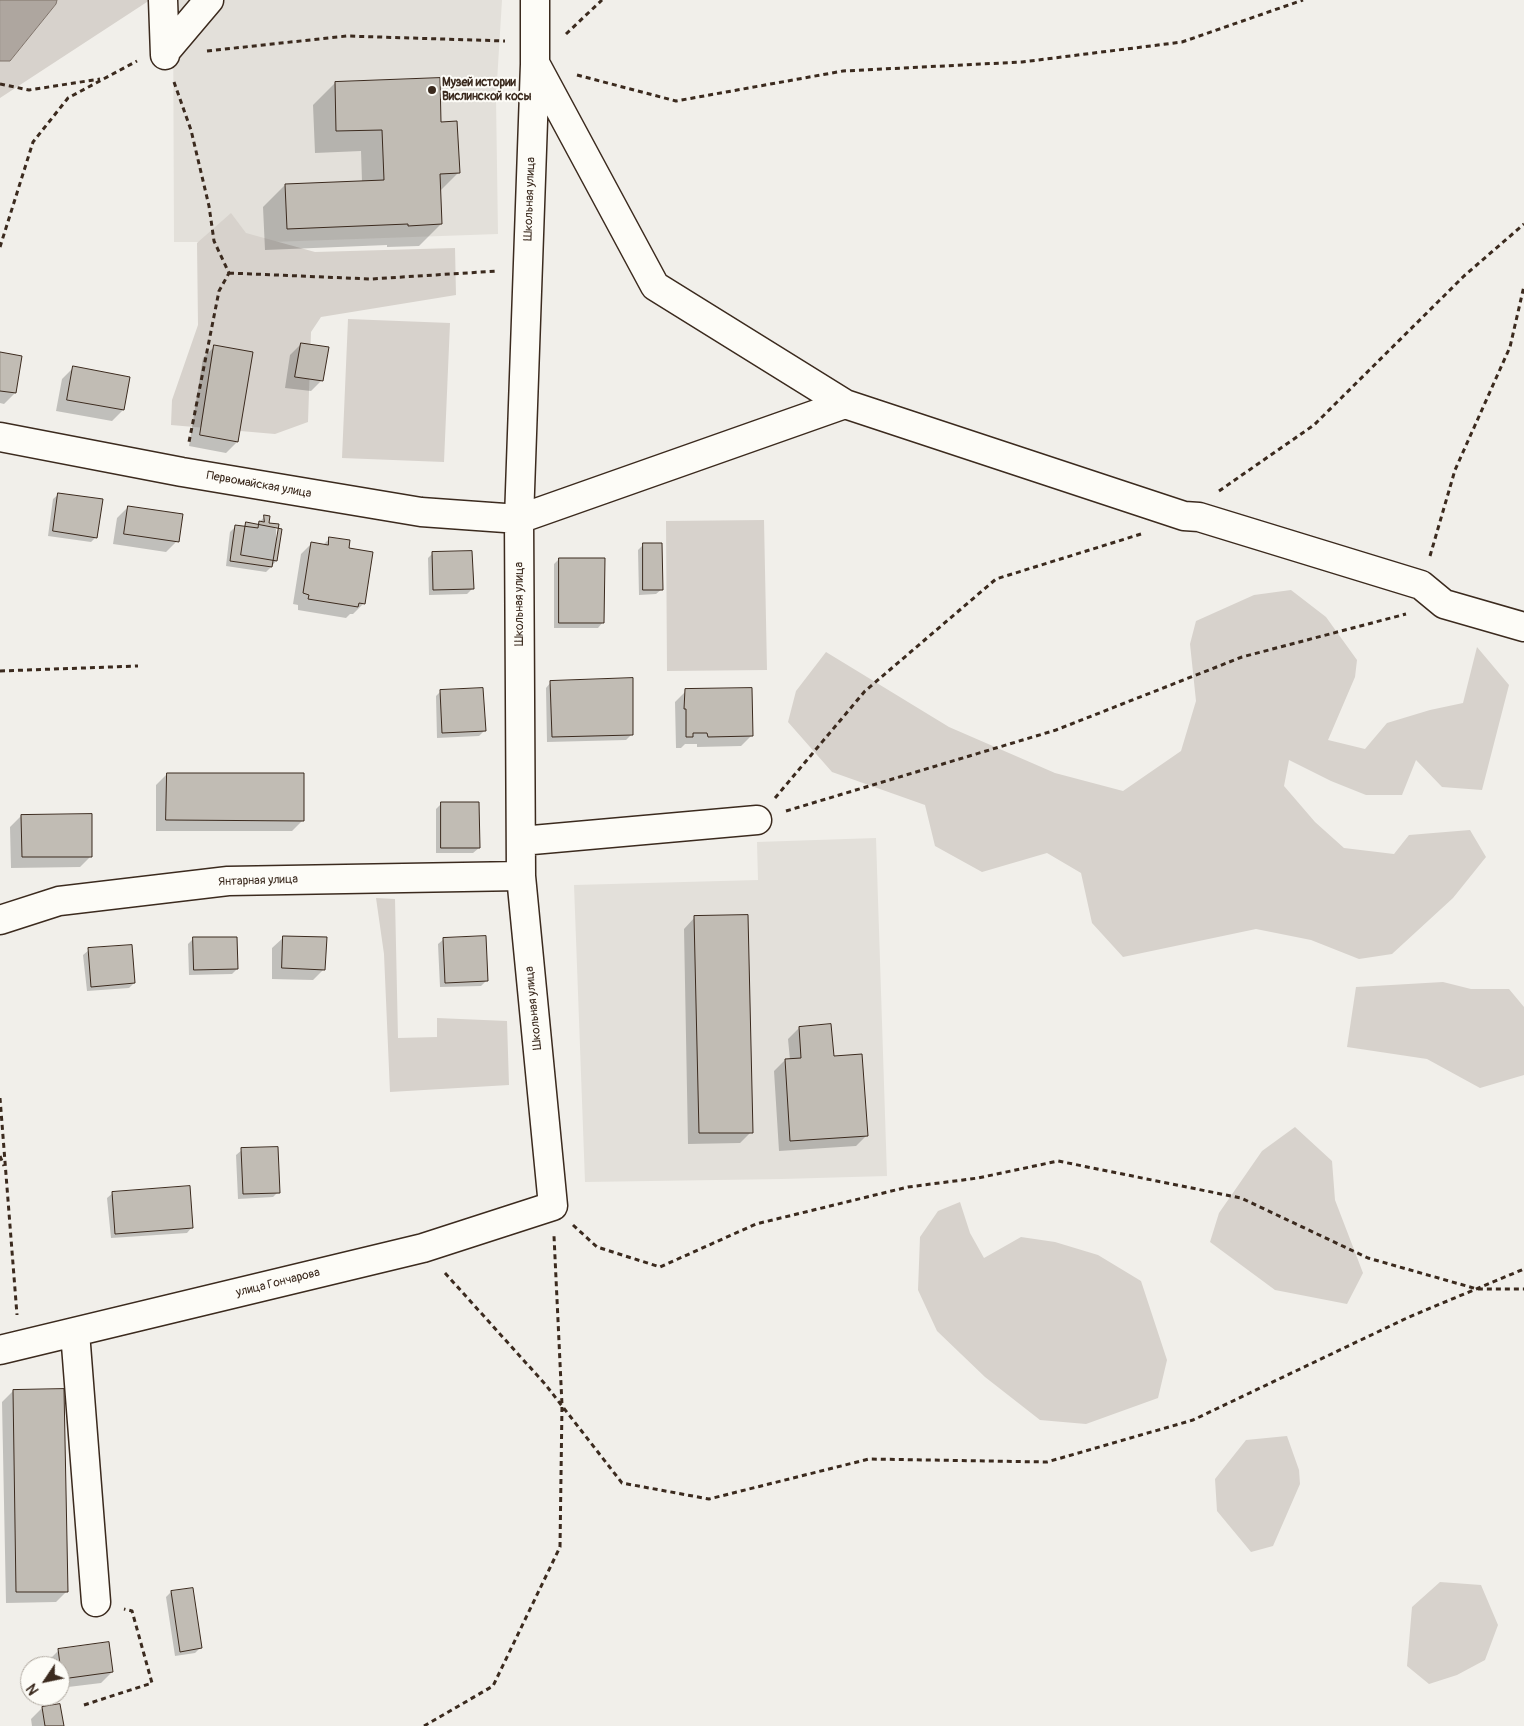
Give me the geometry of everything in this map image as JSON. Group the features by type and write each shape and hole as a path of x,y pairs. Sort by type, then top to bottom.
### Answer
{"street":[{"path":"163,0 165,54"},
{"path":"165,54 208,0"},
{"name":"Школьная улица","path":"535,0 535,53 519,519 521,876 553,1206"},
{"path":"535,53 655,286 845,404 1184,516 1199,517 1421,585 1444,604 1524,627"},
{"path":"519,519 845,404"},
{"name":"Первомайская улица","path":"0,437 182,472 421,512 519,519"},
{"path":"521,841 757,820"},
{"name":"Янтарная улица","path":"0,920 59,901 228,881 521,876"},
{"name":"улица Гончарова","path":"10,1348 423,1248 553,1206"},
{"path":"76,1332 96,1602"}],"path":[{"path":"535,53 602,0"},
{"path":"0,247 33,142 68,98 142,58 165,54 347,36 535,53 676,101 843,71 1022,62 1182,42 1303,0"},
{"path":"165,54 190,130 209,206 214,241 229,273"},
{"path":"0,84 29,90 103,79"},
{"path":"1184,516 1314,425 1464,276 1524,224"},
{"path":"229,273 371,280 528,269"},
{"path":"182,472 220,291 229,273"},
{"path":"1421,585 1455,470 1510,347 1524,286"},
{"path":"757,820 865,691 996,579 1143,534"},
{"path":"757,820 1056,730 1242,657 1444,604"},
{"path":"0,672 138,666"},
{"path":"0,1098 6,1169 10,1348"},
{"path":"0,1156 6,1169"},
{"path":"553,1206 597,1247 660,1267 756,1224 908,1187 978,1178 1058,1161 1242,1198 1368,1258 1477,1289 1524,1289"},
{"path":"424,1726 492,1686 560,1547 562,1405 553,1206"},
{"path":"423,1248 545,1384 622,1483 709,1499 869,1459 1047,1462 1193,1420 1409,1317 1524,1270"},
{"path":"84,1704 152,1682 132,1611 96,1602"}],"shaded area":[{"path":"0,0 57,0 56,4 10,61 0,61"},
{"path":"57,0 150,0 0,98 0,61 10,61 56,4"},
{"path":"173,0 502,0 496,98 498,234 272,242 174,242"},
{"path":"231,213 246,233 315,252 455,248 456,295 321,317 311,332 308,422 275,434 171,425 172,400 198,325 197,243"},
{"path":"348,319 450,323 444,462 342,458"},
{"path":"764,520 767,670 667,671 666,521"},
{"path":"1291,590 1326,617 1357,660 1355,677 1328,740 1365,749 1387,723 1430,710 1463,703 1477,647 1509,685 1482,790 1442,787 1416,760 1402,795 1366,795 1331,781 1289,760 1284,786 1315,822 1344,848 1394,854 1409,835 1470,830 1486,857 1453,898 1392,954 1359,959 1311,940 1256,929 1123,957 1092,923 1081,873 1047,853 982,872 935,846 925,805 832,772 788,722 796,691 826,652 949,727 1055,773 1123,791 1181,751 1196,701 1190,644 1196,621 1254,595"},
{"path":"876,838 887,1176 585,1182 574,885 758,880 757,842"},
{"path":"376,898 395,899 398,1038 437,1037 437,1018 507,1021 509,1085 390,1092 384,954"},
{"path":"1443,982 1471,989 1509,989 1524,1007 1524,1075 1480,1088 1427,1059 1347,1047 1356,987"},
{"path":"1295,1127 1332,1161 1335,1200 1363,1273 1347,1304 1275,1290 1210,1242 1219,1213 1262,1151"},
{"path":"960,1202 970,1233 984,1258 1021,1237 1055,1242 1098,1255 1141,1281 1167,1360 1158,1398 1086,1424 1040,1420 985,1377 937,1331 918,1290 920,1237 938,1211"},
{"path":"1287,1436 1299,1470 1300,1484 1273,1546 1251,1552 1217,1511 1215,1479 1246,1440"},
{"path":"1440,1582 1481,1585 1498,1625 1485,1660 1457,1675 1429,1684 1407,1666 1412,1607"}],"building":[{"path":"440,78 441,122 457,121 460,173 440,174 442,224 287,229 285,184 384,180 382,130 336,131 335,82"},
{"path":"301,343 329,347 323,381 295,377"},
{"path":"214,345 253,352 238,442 200,435"},
{"path":"0,352 22,356 16,393 0,391"},
{"path":"73,366 130,377 124,410 67,400"},
{"path":"58,493 103,499 97,538 53,531"},
{"path":"128,506 183,514 179,542 124,534"},
{"path":"264,515 270,516 269,523 279,524 272,567 230,561 235,525 258,528 259,521 264,522"},
{"path":"246,522 282,529 277,561 241,555"},
{"path":"329,537 350,540 349,548 373,552 365,604 359,603 358,607 308,599 309,595 303,593 311,542 328,545"},
{"path":"643,543 662,543 663,590 643,590"},
{"path":"472,551 474,589 433,590 432,552"},
{"path":"559,558 605,558 604,623 559,623"},
{"path":"633,678 633,735 552,737 550,681"},
{"path":"483,688 486,731 442,733 440,690"},
{"path":"752,688 753,736 708,737 707,733 693,733 693,737 686,737 685,689"},
{"path":"167,773 304,773 304,821 166,820"},
{"path":"441,802 479,802 480,848 441,848"},
{"path":"92,814 92,857 22,857 21,815"},
{"path":"748,915 753,1133 699,1133 694,916"},
{"path":"283,936 327,937 325,970 282,968"},
{"path":"486,936 488,981 445,983 443,938"},
{"path":"193,937 237,937 238,969 194,970"},
{"path":"132,945 135,983 91,987 88,948"},
{"path":"831,1024 834,1056 862,1054 868,1136 790,1141 785,1059 801,1058 799,1027"},
{"path":"278,1147 280,1193 243,1194 241,1148"},
{"path":"190,1186 193,1228 115,1234 112,1192"},
{"path":"64,1389 68,1592 16,1592 13,1390"},
{"path":"193,1588 202,1648 180,1652 171,1591"},
{"path":"109,1642 113,1672 70,1678 70,1656 59,1656 58,1649"},
{"path":"60,1706 64,1726 45,1726 42,1707"}],"place":[{"name":"Музей истории Вислинской косы","path":"432,90"}]}
